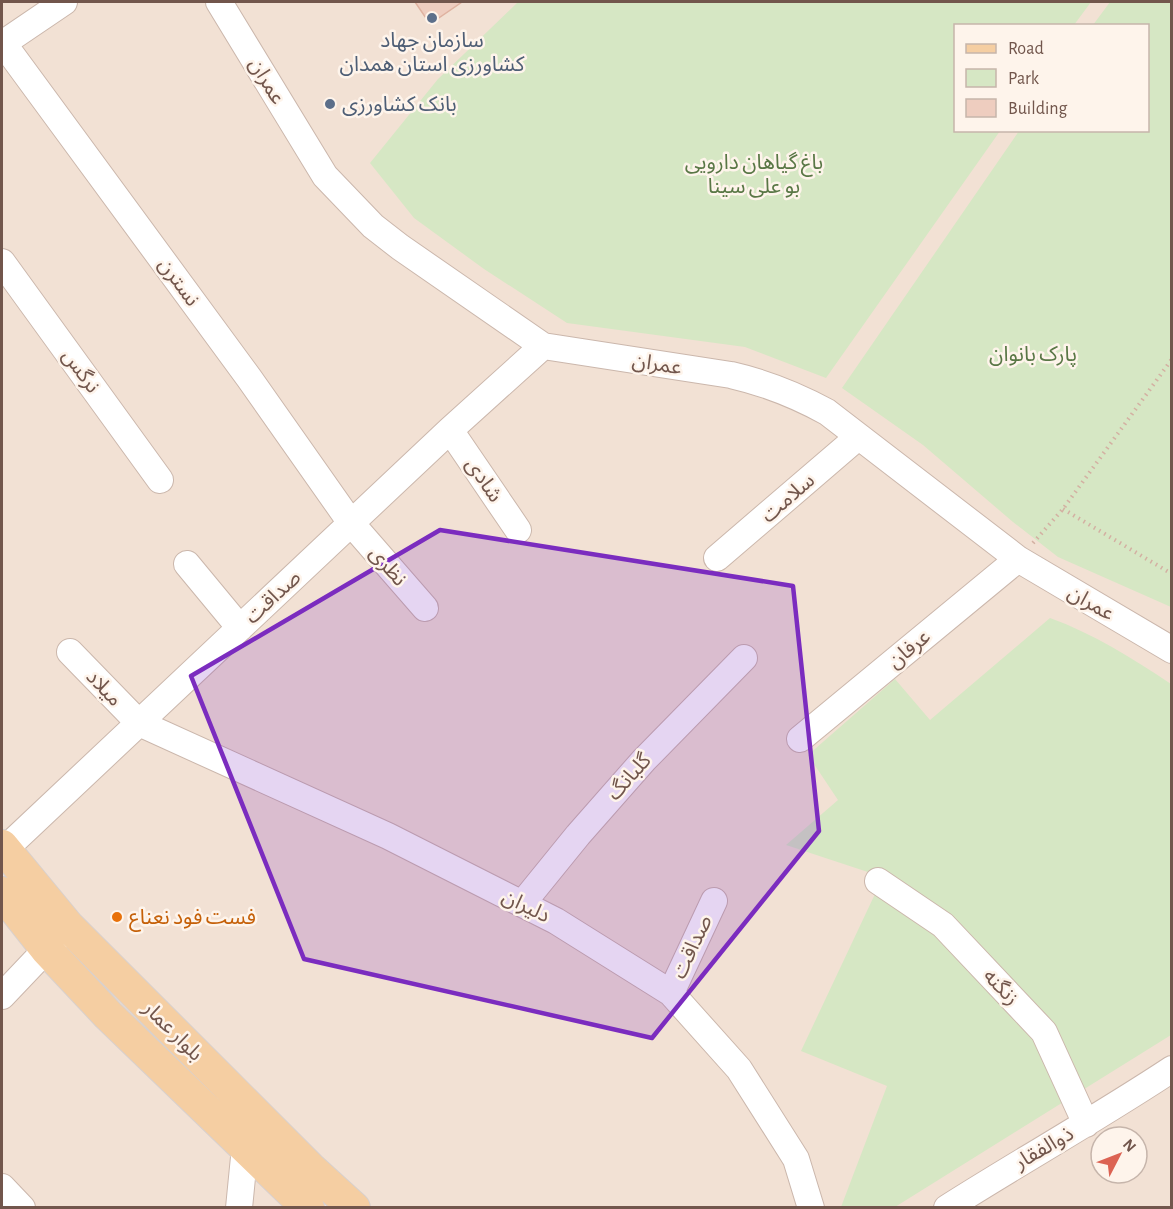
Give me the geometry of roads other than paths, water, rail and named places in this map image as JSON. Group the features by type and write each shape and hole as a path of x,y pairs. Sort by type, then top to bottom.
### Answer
{"main road":[{"name":"بلوار عمار","path":"3,848 68,926 302,1160 354,1208"},
{"name":"بلوار عمار","path":"2,893 47,950 108,1015 308,1208"}],"street":[{"path":"2,44 64,2"},
{"name":"عمران","path":"219,2 325,176 349,202 373,226 400,247 543,346 758,381 804,399 827,412 1018,559 1172,650"},
{"name":"نسترن","path":"2,44 249,378 351,524"},
{"name":"نرگس","path":"2,262 159,480"},
{"name":"صداقت","path":"3,848 543,346"},
{"name":"شادی","path":"450,430 518,530"},
{"name":"سلامت","path":"717,558 858,437"},
{"name":"نظری","path":"351,524 425,608"},
{"name":"عرفان","path":"800,739 1018,559"},
{"path":"188,564 240,628"},
{"name":"میلاد","path":"70,652 139,723"},
{"name":"گلبانگ","path":"522,904 578,835 644,760 744,658"},
{"name":"دلیران","path":"139,723 388,836 556,921 671,993 739,1069 796,1159 811,1208"},
{"name":"زنگنه","path":"878,881 943,925 1044,1032 1086,1124"},
{"name":"صداقت","path":"671,993 714,901"},
{"path":"2,996 68,926"},
{"name":"ذوالفقار","path":"947,1208 1172,1069"},
{"path":"239,1208 245,1147"},
{"path":"2,1187 22,1208"}],"place":[{"name":"سازمان جهاد کشاورزی استان همدان","path":"432,18"},
{"name":"بانک کشاورزی","path":"330,104"},
{"name":"فست فود نعناع","path":"117,917"}],"park label":[{"name":"باغ گیاهان دارویی بو علی سینا","path":"754,174"},
{"name":"پارک بانوان","path":"1033,354"}]}
